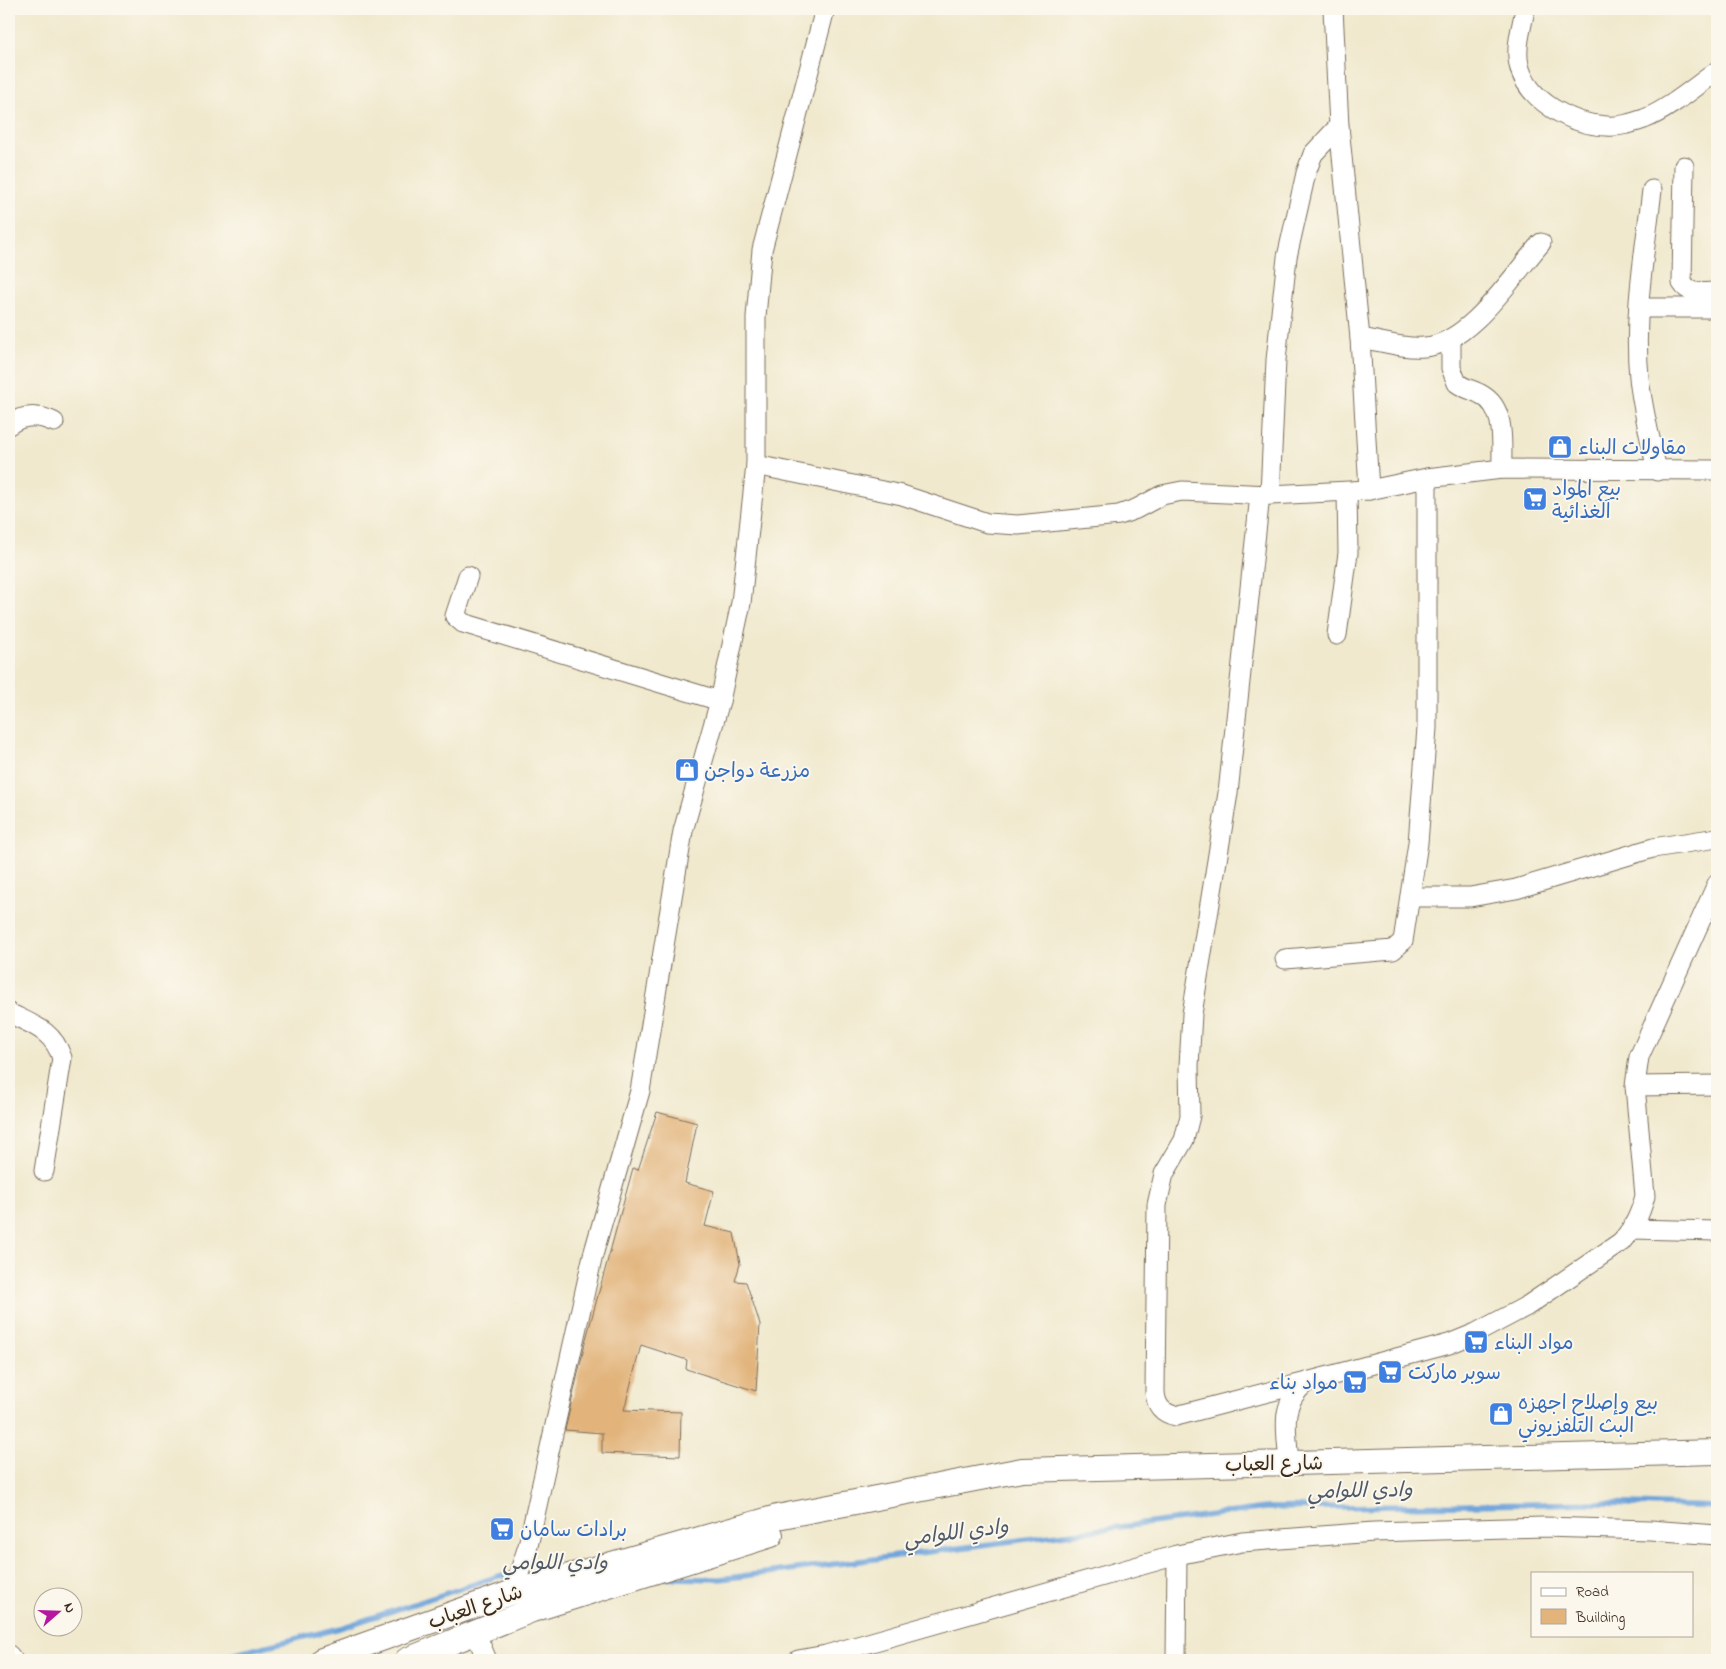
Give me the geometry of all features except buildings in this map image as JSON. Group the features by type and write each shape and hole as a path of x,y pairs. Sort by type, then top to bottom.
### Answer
{"main road":[{"name":"شارع العباب","path":"322,1660 513,1592 777,1517 1022,1470 1717,1452"},
{"name":"شارع العباب","path":"407,1660 532,1610 781,1532 834,1506"},
{"path":"476,1634 513,1592 536,1595 595,1582 637,1577"},
{"path":"351,1660 379,1649 395,1634"}],"street":[{"path":"513,1592 528,1546 593,1255 640,1091 683,830 720,701 741,603 756,465 756,317 762,250 825,9"},
{"path":"1333,9 1339,126 1360,338 1369,490"},
{"path":"1525,9 1519,64 1524,82 1536,97 1552,108 1588,124 1608,126 1628,124 1646,118 1717,71"},
{"path":"1339,126 1313,154 1306,173 1287,257 1265,495 1228,793 1192,1014 1190,1116 1184,1140 1164,1174 1157,1205 1155,1392 1160,1408 1167,1414 1176,1416 1449,1344 1476,1333 1527,1306 1621,1242 1641,1214 1645,1196 1635,1086 1639,1056 1717,884"},
{"path":"1684,166 1682,283 1692,293 1717,292"},
{"path":"1652,190 1639,308 1639,376 1657,471"},
{"path":"1360,338 1423,348 1451,340 1487,308 1540,243"},
{"path":"1639,308 1717,308"},
{"path":"1451,340 1451,368 1457,383 1483,395 1492,403 1498,414 1501,425 1502,469"},
{"path":"9,425 24,417 34,416 54,422"},
{"path":"756,465 902,495 972,519 1002,525 1119,515 1136,509 1162,495 1182,491 1265,495 1347,492 1369,490 1426,478 1502,469 1717,470"},
{"path":"1286,959 1393,950 1404,941 1418,843 1428,728 1426,478"},
{"path":"1337,635 1348,553 1347,492"},
{"path":"468,576 455,616 463,622 720,701"},
{"path":"1410,897 1470,897 1516,889 1652,848 1717,838"},
{"path":"9,1013 48,1034 57,1045 62,1058 44,1171"},
{"path":"1635,1086 1717,1085"},
{"path":"1632,1229 1717,1232"},
{"path":"1289,1463 1288,1405 1295,1392 1307,1382"},
{"path":"798,1660 826,1655 988,1611 1177,1555 1242,1542 1374,1532 1542,1527 1650,1530 1717,1535"},
{"path":"1176,1660 1177,1555"},
{"path":"476,1634 487,1660"},
{"path":"9,1655 13,1660"}],"waterway":[{"name":"وادي اللوامي","path":"667,1578 720,1579 1266,1508 1603,1503 1717,1507"},
{"name":"وادي اللوامي","path":"210,1660 340,1628 499,1576 515,1576"}],"place":[{"name":"مقاولات البناء","path":"1560,447"},
{"name":"بيع المواد الغذائية","path":"1535,499"},
{"name":"مزرعة دواجن","path":"687,770"},
{"name":"مواد البناء","path":"1476,1342"},
{"name":"سوبر ماركت","path":"1390,1372"},
{"name":"مواد بناء","path":"1355,1382"},
{"name":"بيع وإصلاح اجهزه البث التلفزيوني","path":"1501,1414"},
{"name":"برادات سامان","path":"502,1529"}]}
